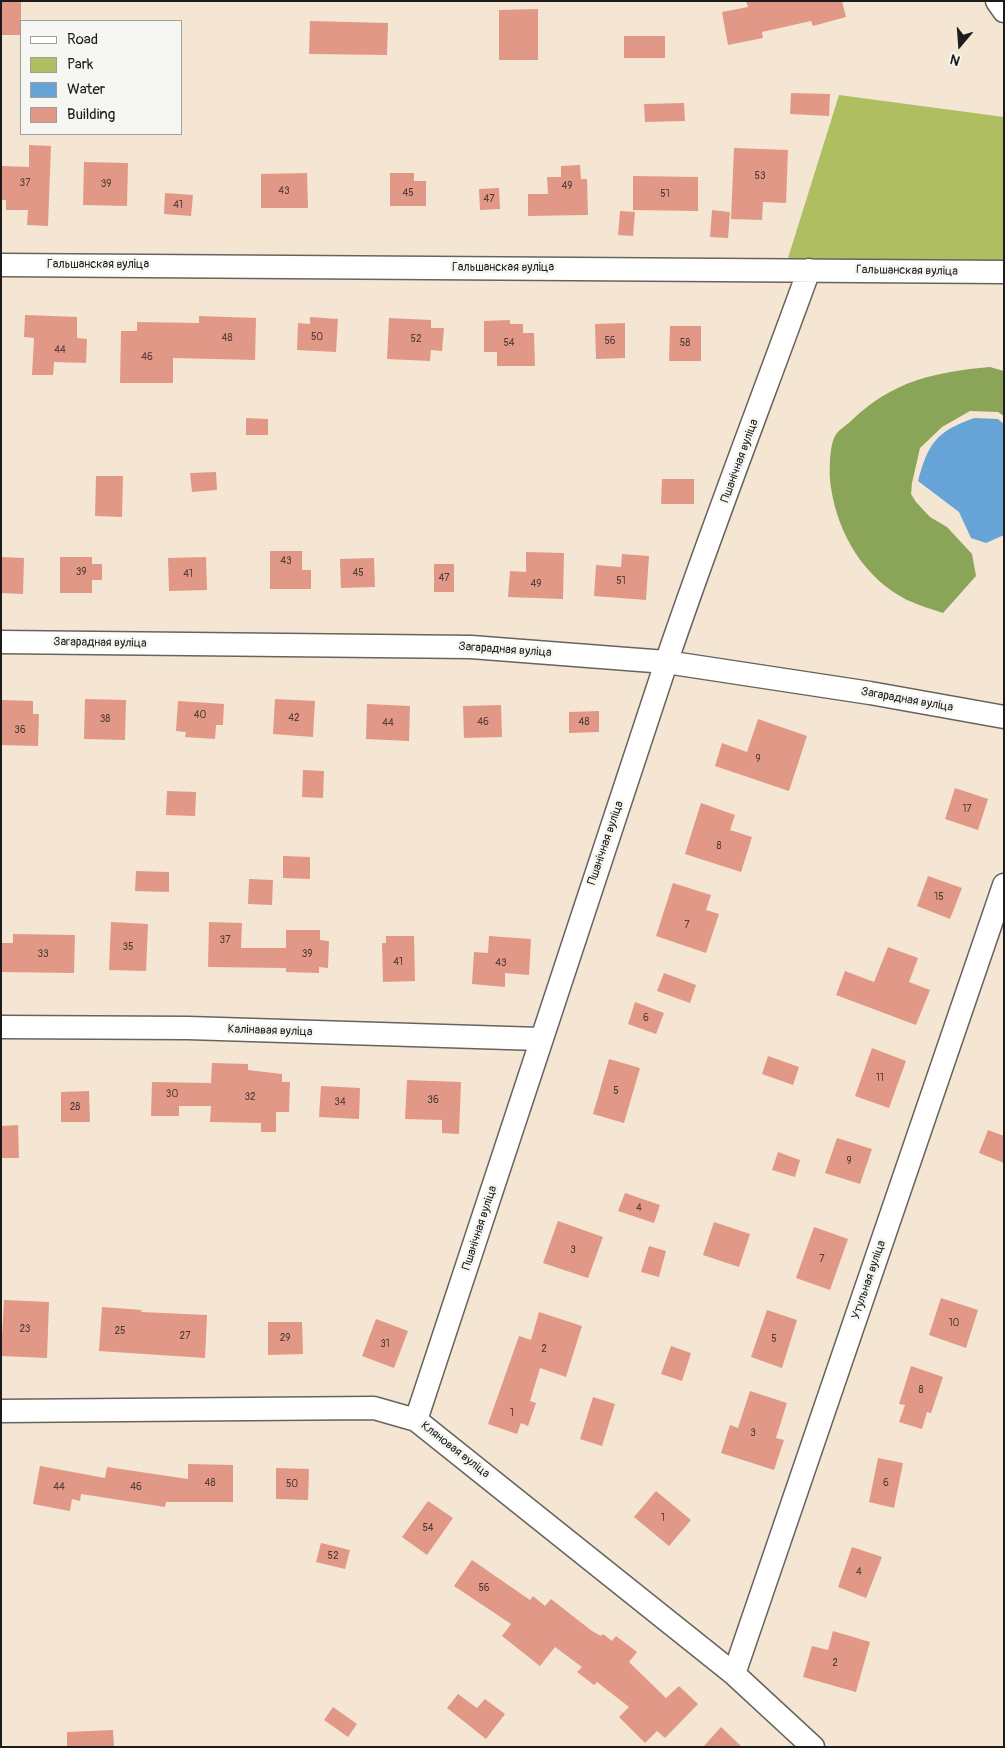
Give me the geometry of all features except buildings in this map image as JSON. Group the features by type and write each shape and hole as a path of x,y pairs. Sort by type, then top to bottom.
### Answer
{"street":[{"path":"997,1 1004,11"},
{"name":"Гальшанская вуліца","path":"1,265 1004,272"},
{"name":"Пшанічная вуліца","path":"416,1420 477,1239 540,1039 666,662 809,270"},
{"name":"Загарадная вуліца","path":"1,642 471,647 666,662 870,693 1004,717"},
{"name":"Утульная вуліца","path":"734,1674 1004,885"},
{"name":"Калінавая вуліца","path":"1,1026 188,1028 540,1039"},
{"name":"Кляновая вуліца","path":"1,1410 374,1408 416,1420 734,1674 813,1747"}],"green space":[{"path":"839,95 1004,117 1004,264 788,258"},
{"path":"990,367 1004,371 1004,416 998,412 970,411 942,427 920,448 912,483 911,494 916,502 930,517 947,527 972,554 976,576 943,613 911,602 892,591 878,580 856,553 840,522 831,488 830,461 833,441 840,430 867,407 899,387 951,372"}],"water":[{"path":"974,418 998,419 1004,424 1004,535 986,543 971,538 959,512 918,481 926,457 936,440 951,428"}]}
